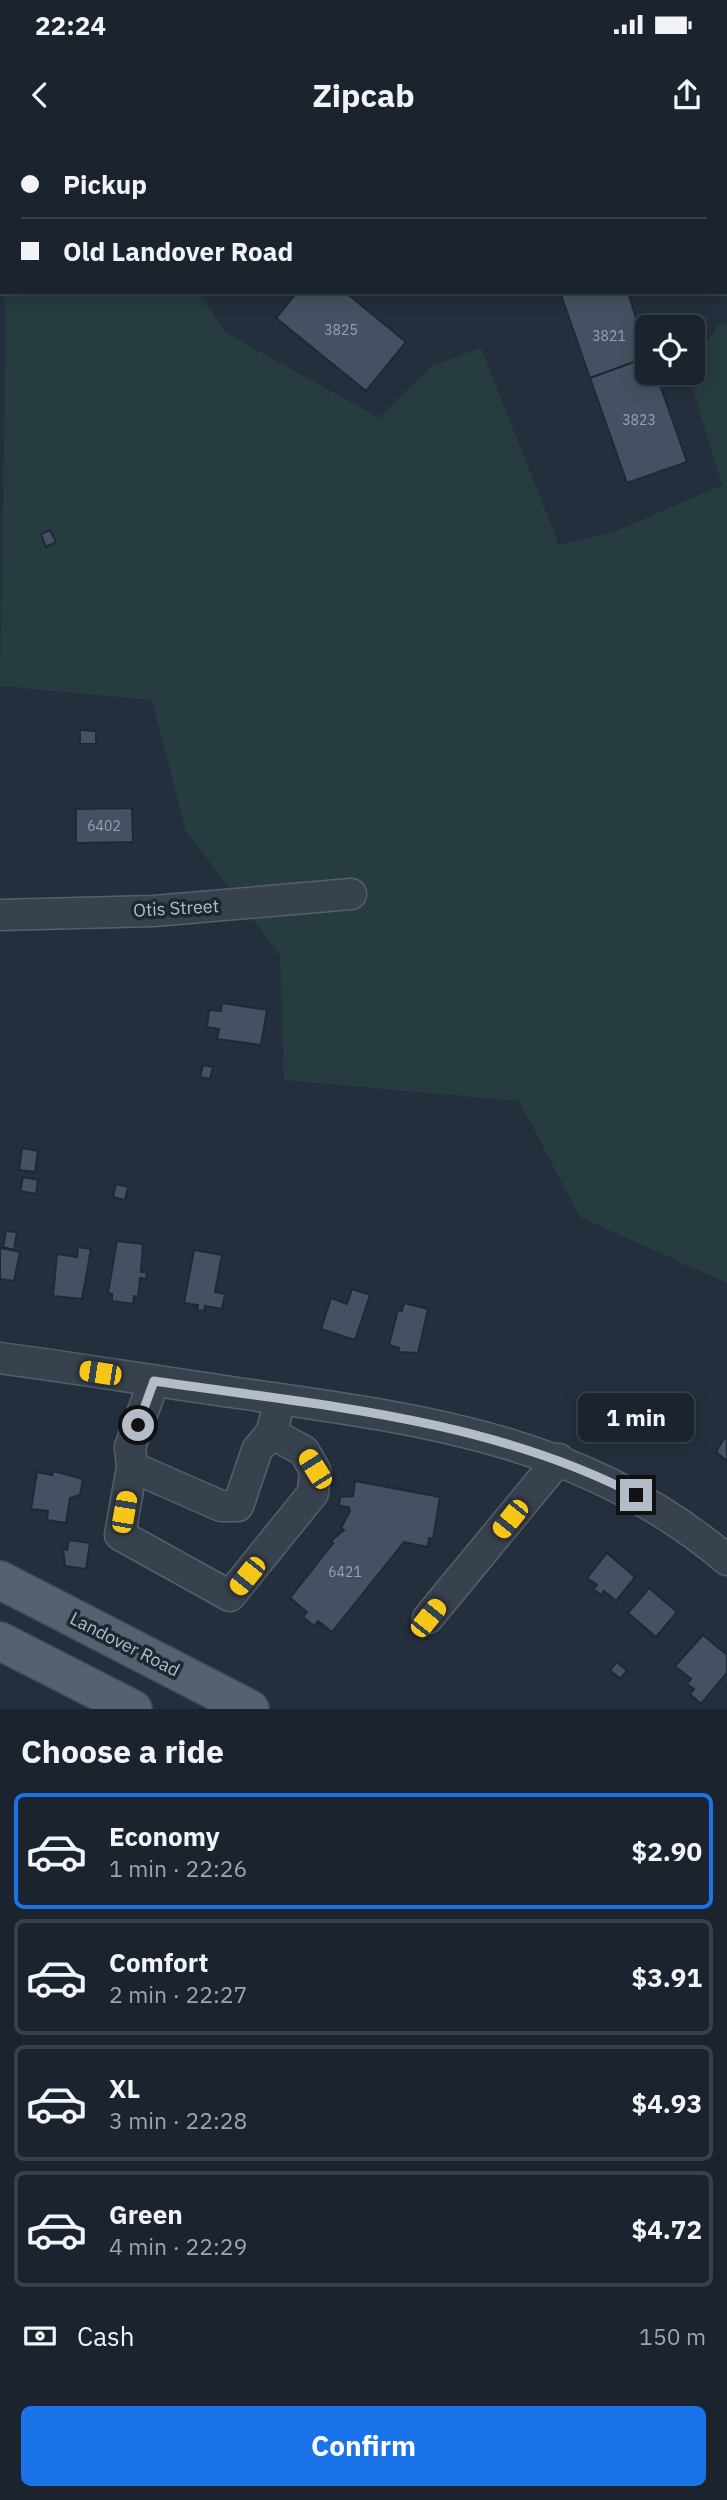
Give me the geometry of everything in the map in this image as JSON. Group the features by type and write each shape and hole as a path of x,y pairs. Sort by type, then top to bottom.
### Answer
{"main road":[{"name":"Landover Road","path":"0,1580 250,1709"},
{"path":"0,1641 133,1709"}],"street":[{"name":"Otis Street","path":"0,915 154,911 351,894"},
{"path":"0,1358 281,1399 481,1436 559,1459 654,1504 692,1530 727,1560"},
{"path":"154,1381 130,1447 132,1467 120,1535 230,1596 313,1493 315,1469 304,1451 271,1433"},
{"path":"132,1467 221,1506 238,1506 257,1450 271,1433 281,1399"},
{"path":"428,1618 559,1459"}],"green space":[{"path":"4,294 198,294 225,332 379,418 432,366 481,348 559,545 614,532 722,485 692,385 705,385 705,345 720,323 727,324 727,1283 580,1217 519,1101 284,1080 280,955 186,831 152,700 0,686 6,326"}],"building":[{"path":"295,294 347,294 406,342 366,391 276,318"},
{"path":"561,294 629,294 635,315 635,362 590,378"},
{"path":"635,362 635,385 660,385 687,462 627,483 590,378"},
{"path":"50,530 56,542 46,547 41,534"},
{"path":"80,730 96,731 96,744 80,744"},
{"path":"132,808 133,842 76,843 76,809"},
{"path":"222,1003 267,1010 261,1045 217,1039 219,1029 207,1027 209,1010 221,1011"},
{"path":"203,1065 213,1067 210,1079 200,1077"},
{"path":"22,1148 38,1151 35,1172 19,1170"},
{"path":"23,1177 38,1180 36,1194 20,1191"},
{"path":"116,1184 128,1187 125,1200 113,1197"},
{"path":"6,1231 17,1232 14,1250 3,1247"},
{"path":"117,1241 143,1244 141,1272 147,1272 146,1279 140,1278 138,1297 134,1296 133,1304 112,1301 112,1294 108,1293"},
{"path":"78,1247 91,1249 82,1299 53,1296 57,1254 77,1257"},
{"path":"0,1248 20,1252 14,1281 0,1279"},
{"path":"194,1250 222,1255 215,1292 225,1294 222,1309 205,1306 204,1311 197,1310 198,1305 184,1303"},
{"path":"352,1289 370,1295 355,1340 321,1329 331,1298 347,1304"},
{"path":"404,1303 428,1309 418,1353 398,1352 399,1348 389,1345 398,1310 402,1311"},
{"path":"724,1438 727,1439 727,1461 716,1452"},
{"path":"53,1471 83,1479 80,1495 70,1498 66,1523 47,1520 48,1511 31,1509 37,1472 52,1475"},
{"path":"355,1481 440,1497 433,1539 429,1538 428,1547 404,1542 332,1632 318,1621 314,1626 303,1617 307,1612 290,1598 333,1543 331,1541 344,1530 341,1528 350,1511 349,1507 339,1506 340,1497 353,1496"},
{"path":"69,1540 90,1543 86,1569 65,1566 63,1549 67,1550"},
{"path":"607,1553 635,1577 616,1601 604,1591 601,1595 593,1589 597,1585 587,1578"},
{"path":"649,1588 677,1612 656,1637 628,1613"},
{"path":"703,1635 727,1655 727,1673 701,1704 690,1694 694,1689 687,1684 691,1679 675,1666"},
{"path":"617,1662 627,1671 620,1679 610,1670"}],"route":[{"path":"138,1425 154,1381 329,1406 481,1436 550,1455 636,1495"}]}
